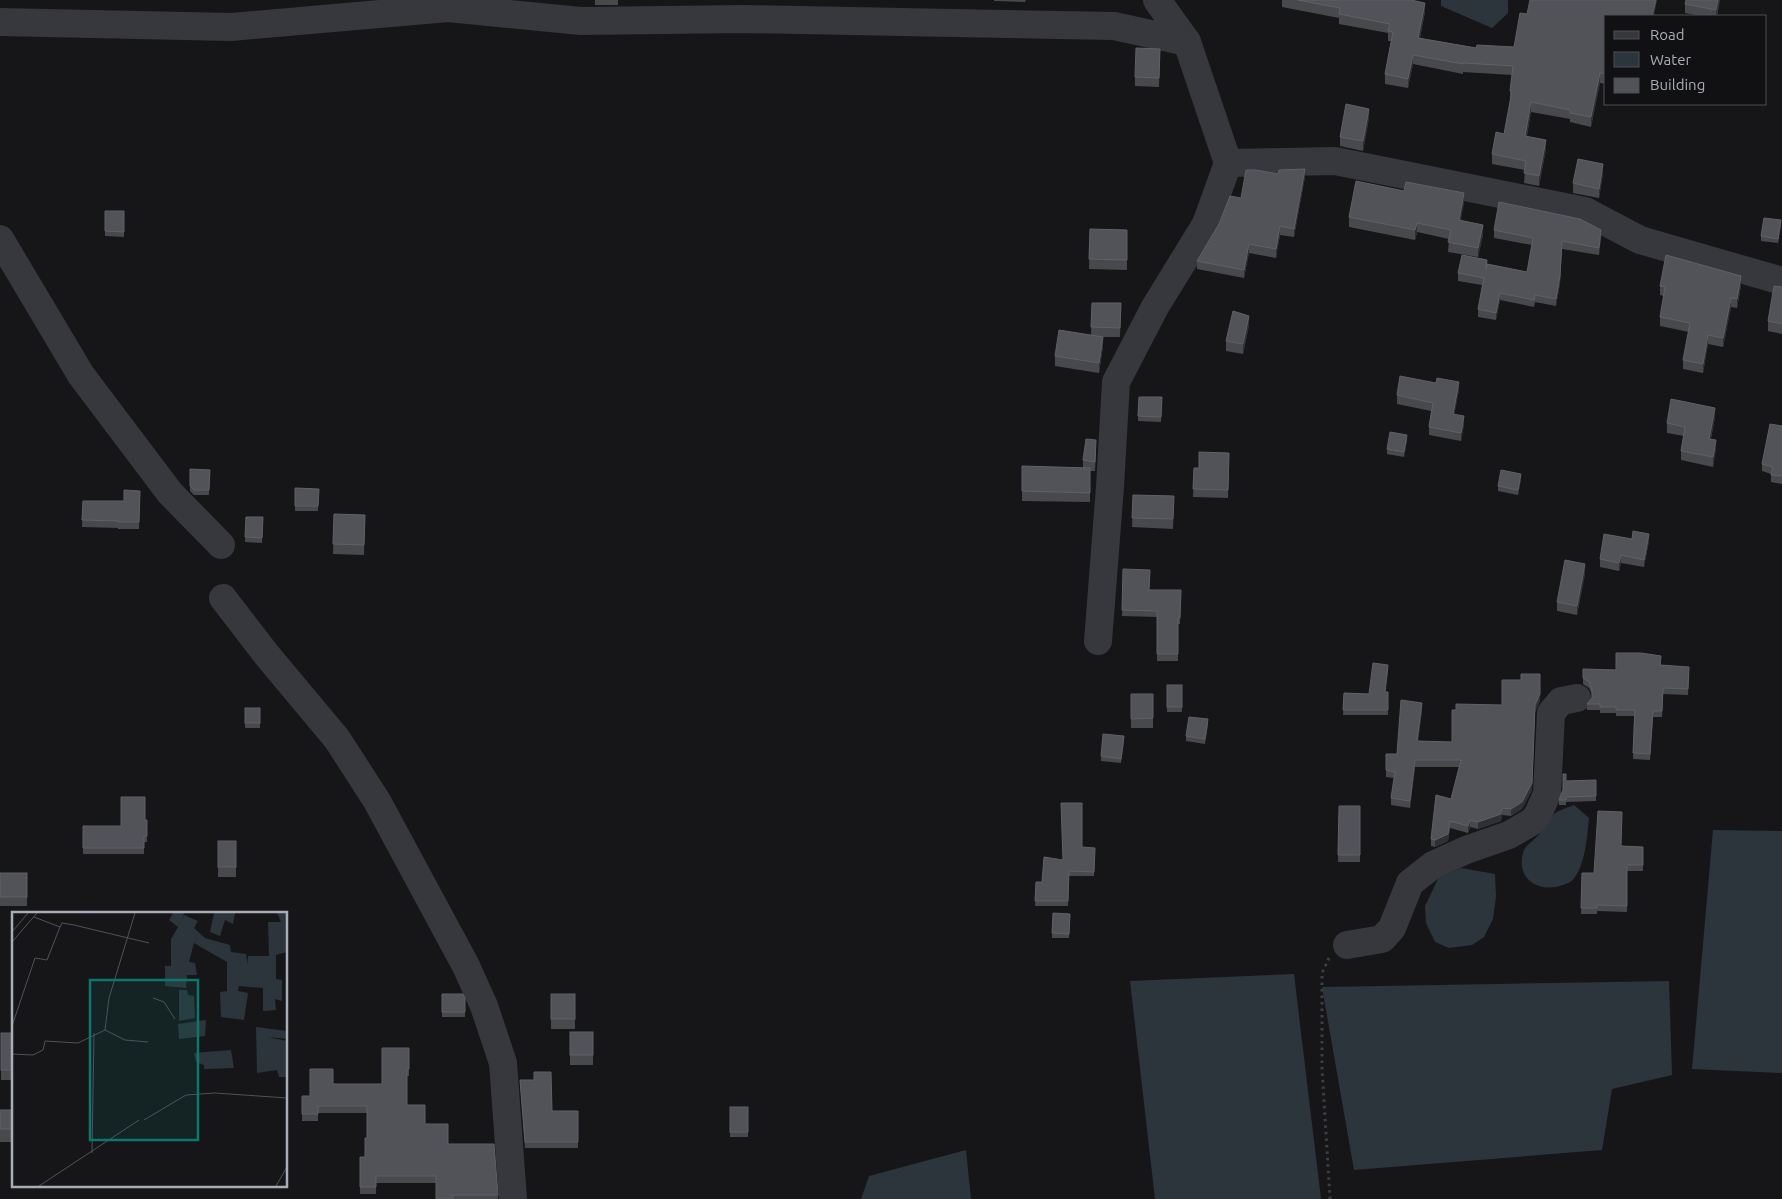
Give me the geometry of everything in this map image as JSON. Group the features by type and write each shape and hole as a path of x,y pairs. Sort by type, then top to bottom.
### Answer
{"street":[{"path":"1098,641 1109,506 1116,382 1155,307 1206,224 1228,162 1187,42 1157,0"},
{"path":"0,22 231,27 448,8 581,21 744,19 1114,26 1187,42"},
{"path":"1228,162 1335,161 1585,211 1640,240 1782,281"},
{"path":"0,239 81,375 170,493 221,545"},
{"path":"223,598 266,654 337,739 377,801 466,966 484,1006 503,1063 513,1199"},
{"path":"1347,945 1382,939 1392,928 1410,883 1433,865 1466,850 1509,835 1533,821 1547,794 1551,713 1561,701 1577,698"}],"path":[{"path":"1330,1199 1322,1068 1322,973 1332,952 1347,945"}],"water":[{"path":"1441,0 1508,0 1508,13 1492,28 1441,6"},
{"path":"1574,805 1589,818 1582,864 1579,871 1573,880 1563,885 1545,887 1537,885 1525,876 1522,869 1524,850 1541,831 1550,817 1558,811"},
{"path":"1713,830 1782,831 1782,1073 1692,1069"},
{"path":"1461,868 1495,874 1496,897 1493,919 1484,937 1472,945 1449,948 1435,942 1426,923 1425,906 1439,877"},
{"path":"1294,974 1321,1199 1155,1199 1130,981"},
{"path":"1669,981 1672,1075 1612,1089 1602,1150 1354,1170 1322,987"},
{"path":"966,1150 971,1199 861,1199 869,1176"}],"building":[{"path":"1298,0 1411,0 1425,3 1418,38 1476,48 1477,45 1514,47 1520,13 1527,14 1530,0 1656,0 1652,15 1604,15 1604,74 1600,73 1591,117 1570,113 1570,110 1531,102 1525,136 1546,140 1539,176 1524,173 1526,161 1492,154 1496,132 1504,134 1512,91 1510,91 1513,66 1463,64 1413,55 1408,79 1385,74 1393,32 1388,31 1390,24 1339,14 1340,8"},
{"path":"1686,0 1718,0 1716,10 1685,4"},
{"path":"1136,48 1160,49 1159,78 1135,77"},
{"path":"1346,104 1369,109 1363,141 1340,137"},
{"path":"1578,159 1603,164 1599,189 1573,183"},
{"path":"1305,169 1294,229 1280,226 1276,249 1249,244 1244,270 1197,261 1219,224 1230,196 1241,198 1246,170 1278,174 1279,170"},
{"path":"1356,181 1404,191 1406,182 1464,193 1459,220 1483,225 1478,248 1448,242 1451,230 1417,223 1415,230 1349,217"},
{"path":"1499,202 1580,219 1601,230 1599,248 1562,241 1560,276 1556,299 1535,295 1534,300 1500,293 1496,313 1478,309 1484,278 1458,273 1462,255 1487,260 1486,269 1487,264 1527,272 1533,238 1494,230"},
{"path":"105,211 124,211 124,232 105,231"},
{"path":"1764,218 1781,220 1778,239 1761,236"},
{"path":"1090,229 1127,230 1127,260 1089,259"},
{"path":"1666,255 1741,276 1737,299 1731,298 1723,338 1708,335 1703,364 1683,360 1690,323 1660,317 1665,287 1660,286"},
{"path":"1774,286 1782,287 1782,324 1768,321"},
{"path":"1092,303 1121,303 1120,328 1091,327"},
{"path":"1233,311 1249,316 1243,344 1226,341"},
{"path":"1059,330 1103,337 1099,363 1055,356"},
{"path":"1400,376 1436,383 1437,378 1459,382 1453,414 1464,416 1461,433 1429,427 1433,403 1397,395"},
{"path":"1139,397 1162,397 1161,417 1138,416"},
{"path":"1671,399 1715,408 1709,439 1716,440 1713,457 1681,451 1685,427 1667,423"},
{"path":"1770,424 1782,426 1782,476 1771,475 1773,467 1762,464"},
{"path":"1390,432 1407,435 1404,452 1387,449"},
{"path":"1086,439 1096,440 1095,462 1083,460"},
{"path":"1199,452 1229,453 1228,490 1193,489 1194,468 1199,468"},
{"path":"1022,466 1090,468 1090,493 1022,491"},
{"path":"190,469 210,470 209,490 194,490 190,486"},
{"path":"1501,470 1521,474 1518,490 1498,486"},
{"path":"295,488 319,489 318,506 295,506"},
{"path":"124,490 140,491 139,522 82,520 83,501 124,501"},
{"path":"1133,495 1174,496 1173,519 1132,518"},
{"path":"334,514 365,515 364,545 333,544"},
{"path":"246,517 263,517 262,538 245,537"},
{"path":"1633,531 1649,534 1644,560 1621,555 1619,563 1600,559 1604,534 1632,539"},
{"path":"1565,560 1585,564 1577,606 1557,602"},
{"path":"1123,569 1150,570 1149,590 1181,590 1180,618 1178,618 1178,654 1157,654 1157,611 1122,610"},
{"path":"1616,653 1641,653 1661,656 1660,665 1689,667 1688,689 1663,688 1662,711 1653,711 1650,754 1633,753 1635,710 1616,710 1616,707 1600,707 1600,704 1587,704 1592,698 1592,690 1589,682 1583,678 1583,669 1616,670"},
{"path":"1373,663 1388,665 1385,692 1388,692 1388,710 1343,710 1344,693 1369,694"},
{"path":"1521,674 1540,674 1540,694 1535,705 1532,783 1522,802 1511,809 1502,808 1501,814 1478,822 1470,820 1468,826 1450,821 1448,834 1435,840 1431,839 1436,795 1451,799 1461,760 1415,760 1410,801 1391,798 1395,772 1386,770 1386,754 1397,754 1401,700 1422,703 1417,741 1452,742 1452,710 1456,710 1456,704 1502,705 1502,680 1521,680"},
{"path":"1167,685 1182,685 1182,707 1167,707"},
{"path":"1131,694 1153,694 1153,718 1131,719"},
{"path":"245,708 260,708 260,723 245,723"},
{"path":"1189,717 1208,719 1205,739 1186,736"},
{"path":"1103,734 1124,736 1121,759 1101,756"},
{"path":"1563,774 1566,774 1566,781 1596,780 1596,796 1566,797 1566,800 1559,800 1563,790"},
{"path":"121,797 145,797 147,836 144,836 144,848 83,848 83,826 121,826"},
{"path":"1061,803 1082,803 1082,847 1095,848 1094,872 1069,871 1068,901 1035,901 1036,882 1042,882 1044,857 1063,860"},
{"path":"1339,806 1360,806 1360,855 1338,855"},
{"path":"1598,811 1622,812 1621,846 1643,847 1643,865 1627,865 1627,906 1597,905 1597,908 1581,908 1582,873 1594,873"},
{"path":"218,841 236,841 236,867 218,867"},
{"path":"0,873 27,873 27,897 0,897"},
{"path":"1053,913 1070,914 1069,934 1052,933"},
{"path":"442,994 463,994 465,998 465,1012 442,1012"},
{"path":"551,994 575,994 575,1019 551,1019"},
{"path":"570,1032 593,1032 593,1055 570,1055"},
{"path":"1,1033 12,1033 12,1070 1,1070"},
{"path":"382,1048 409,1048 407,1105 425,1105 425,1124 448,1124 448,1144 494,1144 498,1195 453,1195 453,1199 436,1199 436,1176 376,1176 376,1187 360,1187 360,1157 365,1157 365,1138 367,1138 367,1106 318,1106 318,1114 302,1114 302,1096 310,1096 310,1069 333,1069 333,1084 382,1084"},
{"path":"534,1072 551,1072 552,1111 578,1111 578,1142 525,1142 520,1080 534,1080"},
{"path":"730,1107 748,1107 748,1132 730,1132"},
{"path":"0,1110 12,1110 12,1129 0,1129"}]}
